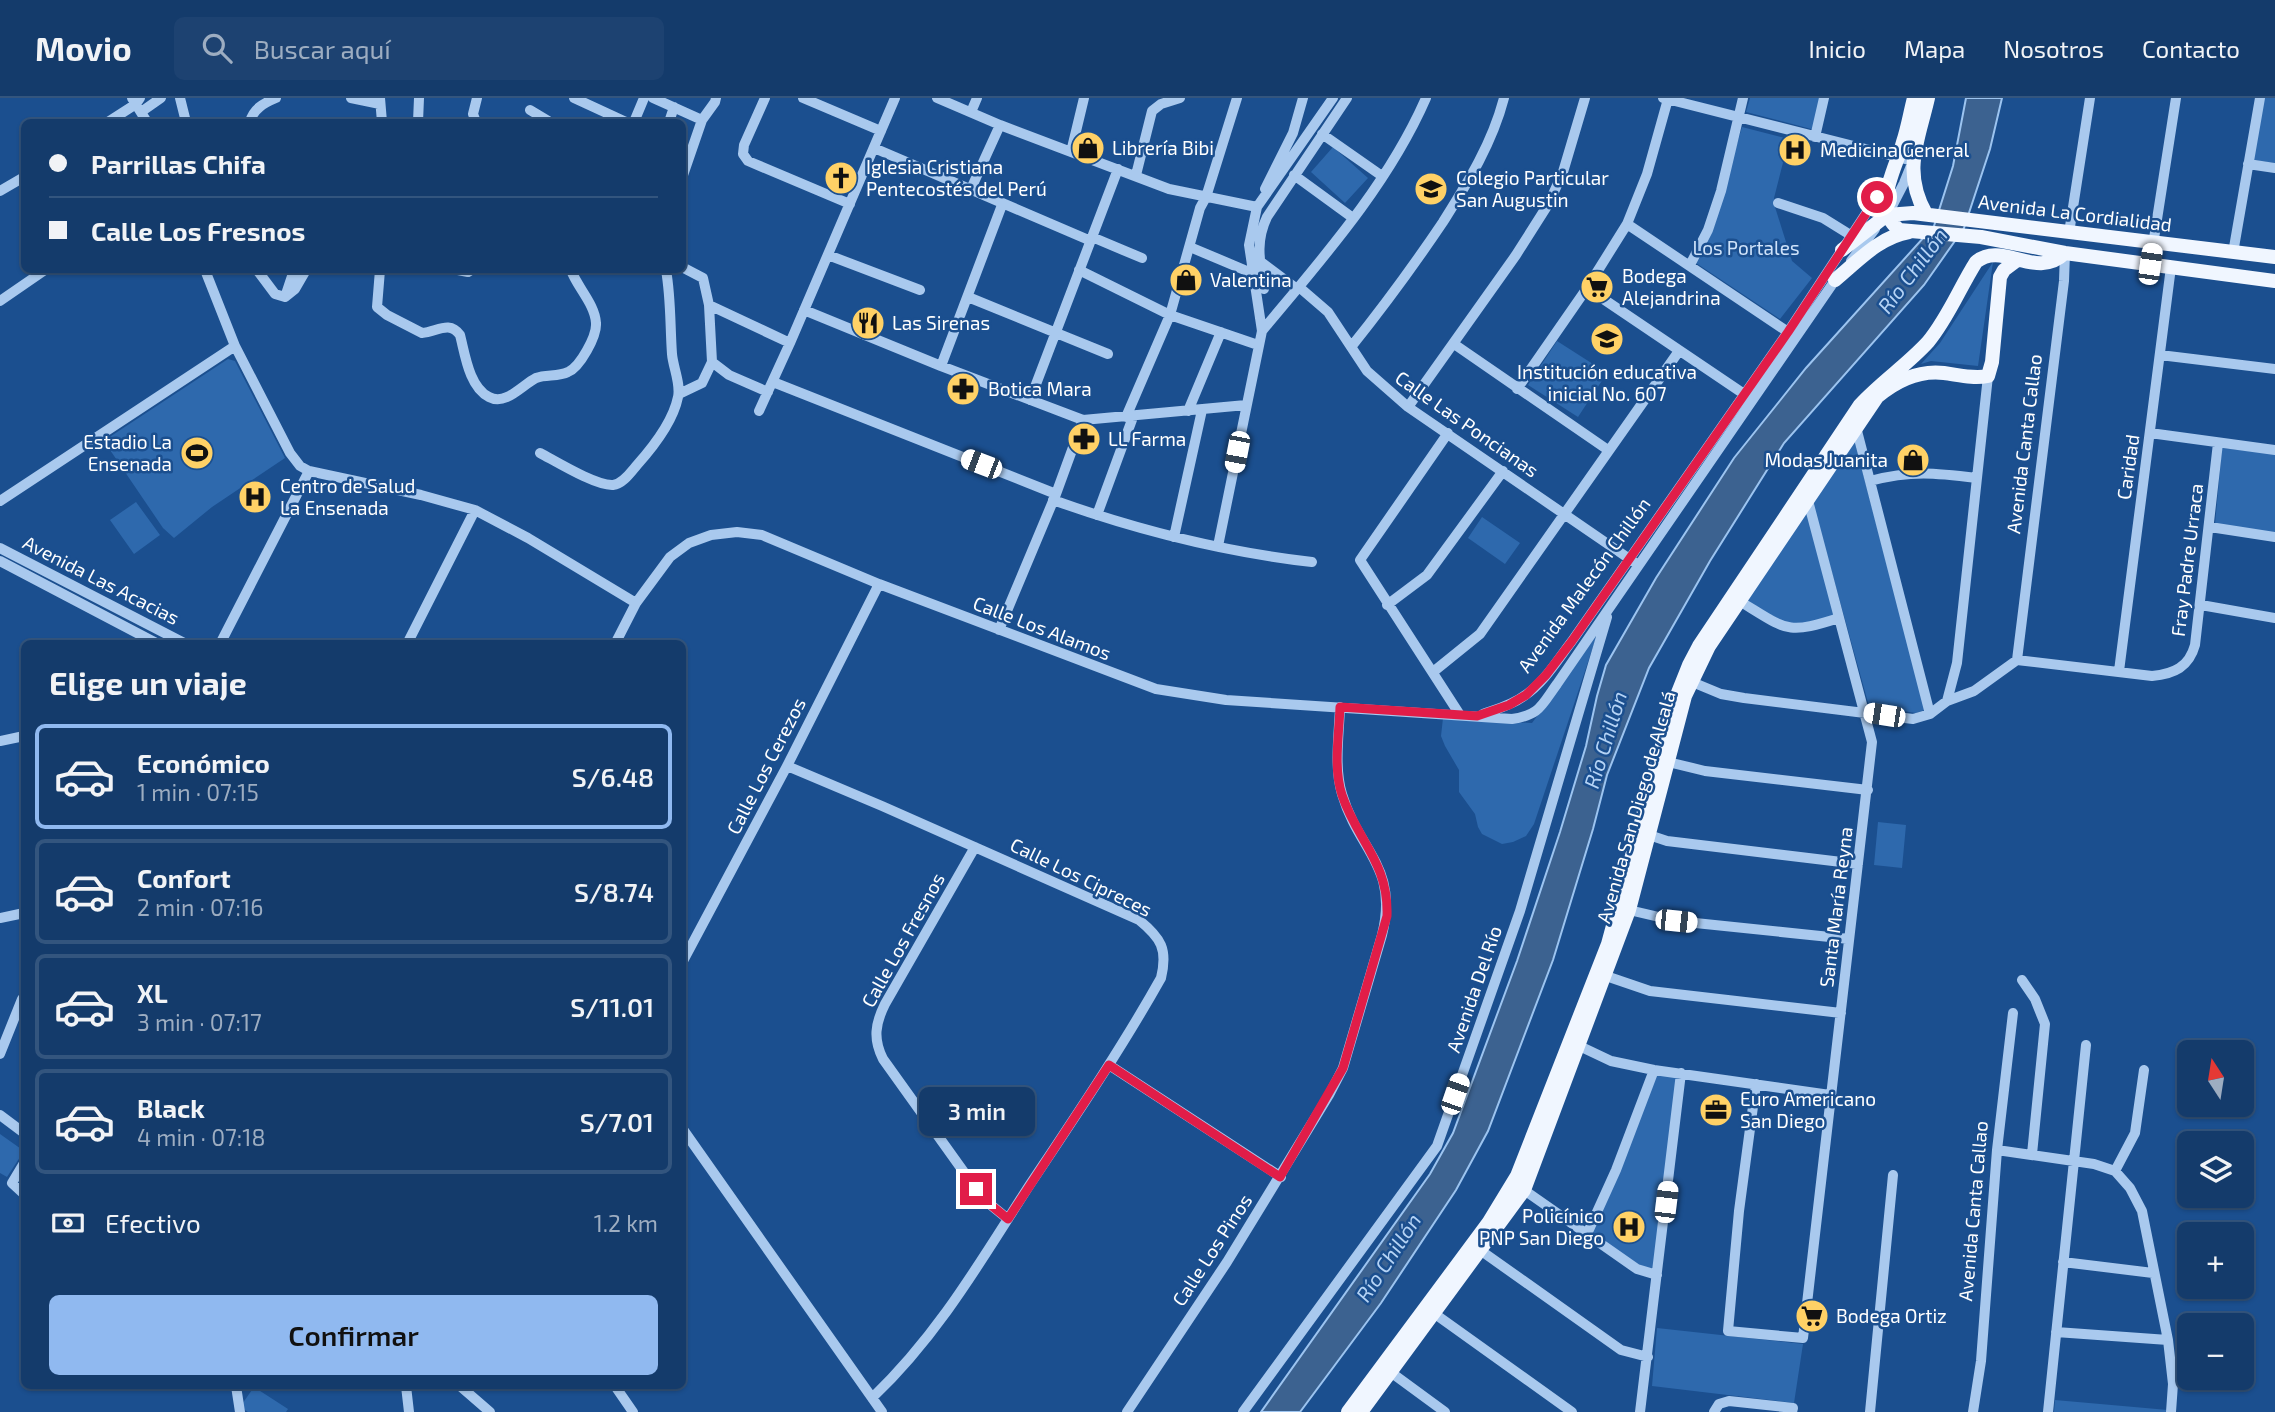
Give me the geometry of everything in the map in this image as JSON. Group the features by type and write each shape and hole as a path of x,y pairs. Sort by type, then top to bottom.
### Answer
{"main road":[{"name":"Avenida Malecón Chillón","path":"1905,159 1914,98"},
{"name":"Avenida Malecón Chillón","path":"1889,178 1905,159 1928,98"},
{"path":"1905,159 1926,214"},
{"path":"1889,178 1887,215 1899,230 1915,232"},
{"name":"Avenida La Cordialidad","path":"1887,215 1926,214 2275,257"},
{"path":"1842,250 1887,215"},
{"path":"1835,280 1884,241 1898,234 1915,232"},
{"name":"Avenida La Cordialidad","path":"1915,232 1979,236 2065,253 2275,281"},
{"name":"Avenida Canta Callao","path":"2065,253 2069,233"},
{"name":"Avenida San Diego de Alcalá","path":"1348,1412 1386,1369 1430,1310 1517,1176 1606,976 1629,910 1685,696 1709,646 1741,602 1860,405 1930,339 1976,262 1993,255 2016,261 2050,263 2065,253"},
{"path":"1988,376 1992,362 2000,277 2004,270 2016,261"},
{"name":"Avenida San Diego de Alcalá","path":"1430,1310 1480,1250 1524,1190 1608,944 1678,688 1712,625 1877,397 1908,378 1934,372 1976,378 1988,376"},
{"name":"Avenida San Diego de Alcalá","path":"1361,1412 1386,1369"}],"street":[{"path":"114,119 161,98"},
{"path":"180,98 185,119"},
{"path":"251,119 259,102 276,98"},
{"path":"351,98 380,101 382,119"},
{"path":"418,119 419,98"},
{"path":"475,119 473,114 477,98"},
{"path":"573,98 619,119"},
{"path":"635,119 643,98"},
{"path":"653,98 702,120"},
{"path":"686,166 702,120 716,98"},
{"path":"765,98 744,145 743,154 748,161 850,204"},
{"path":"803,98 881,131"},
{"path":"759,411 895,98"},
{"path":"937,98 1000,125 1169,189 1258,206"},
{"path":"971,112 977,98"},
{"path":"1071,152 1084,98"},
{"path":"1136,175 1152,111 1161,104 1180,98"},
{"path":"1097,515 1130,417 1170,315 1200,208 1206,197 1237,98"},
{"path":"1265,327 1249,239 1258,206 1293,133 1303,98"},
{"path":"1258,206 1334,98"},
{"path":"1265,327 1258,243 1262,228 1346,98"},
{"path":"1218,546 1258,345 1265,327 1353,218 1411,133 1426,98"},
{"path":"1351,347 1413,268 1479,165 1491,140 1504,98"},
{"path":"1408,407 1549,203 1563,172 1585,98"},
{"path":"1690,265 1708,230 1721,191 1743,98"},
{"path":"1815,136 1824,98"},
{"path":"2069,233 2090,98"},
{"path":"2150,264 2176,98"},
{"path":"2233,253 2260,98"},
{"path":"1517,389 1587,288 1627,224 1647,174 1665,99 1905,159"},
{"path":"670,119 674,107"},
{"path":"530,110 545,119"},
{"path":"970,191 1000,125"},
{"path":"1322,134 1382,176"},
{"path":"874,148 1002,205 1142,258"},
{"name":"Avenida Malecón Chillón","path":"1477,716 1512,719 1529,717 1540,708 1835,280 1887,215 1904,183 1905,159"},
{"path":"2248,164 2275,168"},
{"path":"1030,400 1118,169"},
{"path":"1294,175 1353,218"},
{"name":"Avenida Malecón Chillón","path":"1477,716 1509,705 1524,696 1546,675 1788,332 1889,178"},
{"path":"0,191 21,179"},
{"path":"1778,203 1823,218 1852,236"},
{"path":"941,366 1002,205"},
{"path":"1627,224 1788,332"},
{"path":"1190,247 1254,274"},
{"name":"Avenida Canta Callao","path":"2017,660 2064,281 2065,253"},
{"path":"828,255 920,290"},
{"name":"Calle Las Poncianas","path":"1261,262 1328,312 1370,374 1408,407 1639,565"},
{"name":"Caridad","path":"2119,671 2171,267"},
{"path":"679,394 702,383 712,362 709,304 703,276 686,269"},
{"path":"1079,270 1170,315 1258,345"},
{"path":"0,301 41,273"},
{"path":"206,273 235,346 290,453 300,466 309,471 421,495 475,510 528,538 636,603"},
{"path":"259,273 275,294 285,297"},
{"path":"285,297 293,273"},
{"path":"285,297 295,289 304,273"},
{"path":"380,273 377,307 422,333 447,326 456,330 475,383 491,398 501,400 540,377 570,372 586,353 597,325 573,273"},
{"path":"540,453 583,475 610,485 618,484 660,435 679,394 672,356 671,296 667,273"},
{"path":"1587,288 1744,394"},
{"path":"968,298 1108,354"},
{"path":"709,304 790,343"},
{"path":"804,310 1083,420 1246,405"},
{"path":"1188,411 1221,332"},
{"path":"1454,344 1608,450"},
{"path":"0,501 235,346"},
{"path":"1433,672 1480,634 1679,351"},
{"path":"2160,355 2275,369"},
{"path":"712,362 729,375 770,387 1097,515 1174,537 1277,558 1312,562"},
{"path":"1947,701 1957,663 1988,376"},
{"path":"1174,537 1202,410"},
{"path":"999,630 1083,420"},
{"path":"1856,428 1930,714"},
{"path":"1448,433 1360,560 1460,715"},
{"path":"2150,433 2275,450"},
{"name":"Fray Padre Urraca","path":"2017,660 2152,676 2168,675 2182,668 2192,658 2201,605 2218,443"},
{"path":"222,640 309,471"},
{"path":"1387,605 1427,575 1503,471"},
{"path":"1870,481 1916,472 1977,478"},
{"name":"Santa María Reyna","path":"1756,1084 1728,1331 1802,1338 1872,742 1806,494"},
{"path":"409,640 475,510"},
{"path":"2210,527 2275,537"},
{"name":"Calle Los Alamos","path":"617,640 636,603 670,557 689,543 711,535 762,535 879,584 1156,690 1226,700 1477,716"},
{"name":"Avenida Las Acacias","path":"0,548 178,640"},
{"name":"Avenida Las Acacias","path":"0,561 150,640"},
{"name":"Calle Los Cerezos","path":"686,955 787,766 879,584"},
{"path":"1741,602 1780,626 1790,629 1810,627 1839,618"},
{"path":"2201,605 2275,618"},
{"name":"Avenida Del Río","path":"1243,1412 1437,1146 1520,911 1610,607"},
{"path":"1692,682 1721,694 1744,698 1913,719 1930,714 1947,701 1974,691 2017,660"},
{"name":"Calle Los Pinos","path":"1127,1412 1280,1177 1343,1068 1387,916 1387,899 1384,880 1341,792 1338,776 1340,707"},
{"path":"0,741 21,737"},
{"path":"1668,762 1705,771 1868,790"},
{"name":"Calle Los Cipreces","path":"787,766 1139,920 1153,932 1163,946 1165,963 1161,978 1109,1065 946,1315 904,1367 872,1398"},
{"path":"1649,835 1667,841 1858,864"},
{"name":"Calle Los Fresnos","path":"975,847 885,1004 875,1032 877,1046 891,1070 976,1189 1008,1219"},
{"path":"1629,910 1676,921 1849,939"},
{"path":"0,918 21,914"},
{"path":"1606,976 1650,991 1841,1013"},
{"path":"2022,980 2035,999 2045,1024 2032,1154"},
{"path":"0,1054 21,1002"},
{"name":"Avenida Canta Callao","path":"1973,1412 1981,1361 1997,1150 2013,1013"},
{"path":"1574,1044 1611,1061 1654,1070 1830,1095"},
{"path":"2048,1412 2086,1045"},
{"path":"1109,1065 1280,1177"},
{"path":"1587,1234 1616,1170 1654,1070"},
{"path":"2115,1171 2135,1133 2144,1070"},
{"path":"1640,1412 1681,1073"},
{"path":"0,1115 21,1131"},
{"path":"686,1134 882,1412"},
{"path":"1997,1150 2094,1164 2115,1171 2130,1188 2142,1211 2168,1340 2174,1384 2171,1412"},
{"path":"21,1168 12,1183 21,1192"},
{"path":"1870,1412 1893,1175"},
{"path":"1524,1190 1637,1269 1657,1275"},
{"path":"1480,1250 1621,1350 1648,1357"},
{"path":"2063,1262 2153,1273"},
{"path":"1430,1310 1572,1412"},
{"path":"2056,1332 2168,1340"},
{"path":"1386,1369 1445,1412"},
{"path":"236,1389 240,1412"},
{"path":"406,1389 409,1412"},
{"path":"463,1389 490,1412"},
{"path":"617,1389 633,1412"},
{"path":"1714,1412 1722,1402 1737,1401 1793,1410"}],"green space":[{"path":"1750,98 1822,98 1815,130 1746,112"},
{"path":"2264,98 2275,98 2275,163 2253,160"},
{"name":"Los Portales","path":"1742,127 1789,139 1774,198 1775,207 1792,261 1812,278 1780,319 1696,263"},
{"path":"1333,147 1368,178 1345,203 1311,172"},
{"path":"1993,262 1978,366 1931,361 1921,364 1940,343"},
{"path":"1557,341 1607,373 1578,417 1528,385"},
{"name":"Estadio La Ensenada","path":"228,359 235,361 285,458 212,507 174,538 163,528 102,442"},
{"path":"1854,439 1925,710 1916,713 1869,706 1812,501"},
{"path":"2222,448 2275,454 2275,533 2215,524"},
{"path":"136,502 160,535 134,554 110,520"},
{"path":"1807,509 1835,616 1792,626 1746,602"},
{"path":"1482,517 1520,543 1505,564 1468,538"},
{"path":"1597,635 1534,824 1526,836 1513,842 1502,844 1482,834 1475,814 1459,792 1459,770 1441,736 1443,718 1532,723"},
{"path":"1878,822 1906,825 1902,868 1874,865"},
{"path":"1656,1073 1678,1076 1654,1271 1638,1264 1591,1233"},
{"path":"0,1134 21,1149 21,1156 7,1177 0,1173"},
{"path":"1657,1328 1803,1344 1794,1403 1652,1386"},
{"path":"253,1389 257,1389 288,1409 286,1412 248,1412 240,1407"},
{"path":"2055,1400 2168,1410 2168,1412 2054,1412"}],"water":[{"name":"Río Chillón","path":"1966,98 2002,98 1990,149 1964,228 1924,285 1784,443 1710,561 1649,668 1607,775 1553,960 1488,1131 1456,1190 1381,1303 1300,1412 1261,1412 1430,1174 1453,1133 1517,961 1560,832 1586,746 1606,665 1656,578 1734,458 1806,368 1934,226 1953,166"}],"place":[{"name":"Librería Bibi","path":"1088,148"},
{"name":"Medicina General","path":"1795,150"},
{"name":"Iglesia Cristiana Pentecostés del Perú","path":"841,178"},
{"name":"Colegio Particular San Augustin","path":"1431,189"},
{"name":"Valentina","path":"1186,280"},
{"name":"Bodega Alejandrina","path":"1597,287"},
{"name":"Las Sirenas","path":"868,323"},
{"name":"Institución educativa inicial No. 607","path":"1607,339"},
{"name":"Botica Mara","path":"963,389"},
{"name":"LL Farma","path":"1084,439"},
{"name":"Estadio La Ensenada","path":"197,453"},
{"name":"Modas Juanita","path":"1913,460"},
{"name":"Centro de Salud La Ensenada","path":"255,497"},
{"name":"Euro Americano San Diego","path":"1716,1110"},
{"name":"Policínico PNP San Diego","path":"1629,1227"},
{"name":"Bodega Ortiz","path":"1812,1316"}],"route":[{"path":"976,1189 1008,1219 1109,1065 1280,1177 1343,1068 1387,916 1384,880 1341,792 1338,776 1340,707 1477,716 1509,705 1526,695 1546,675 1572,641 1788,332 1877,197"}]}
